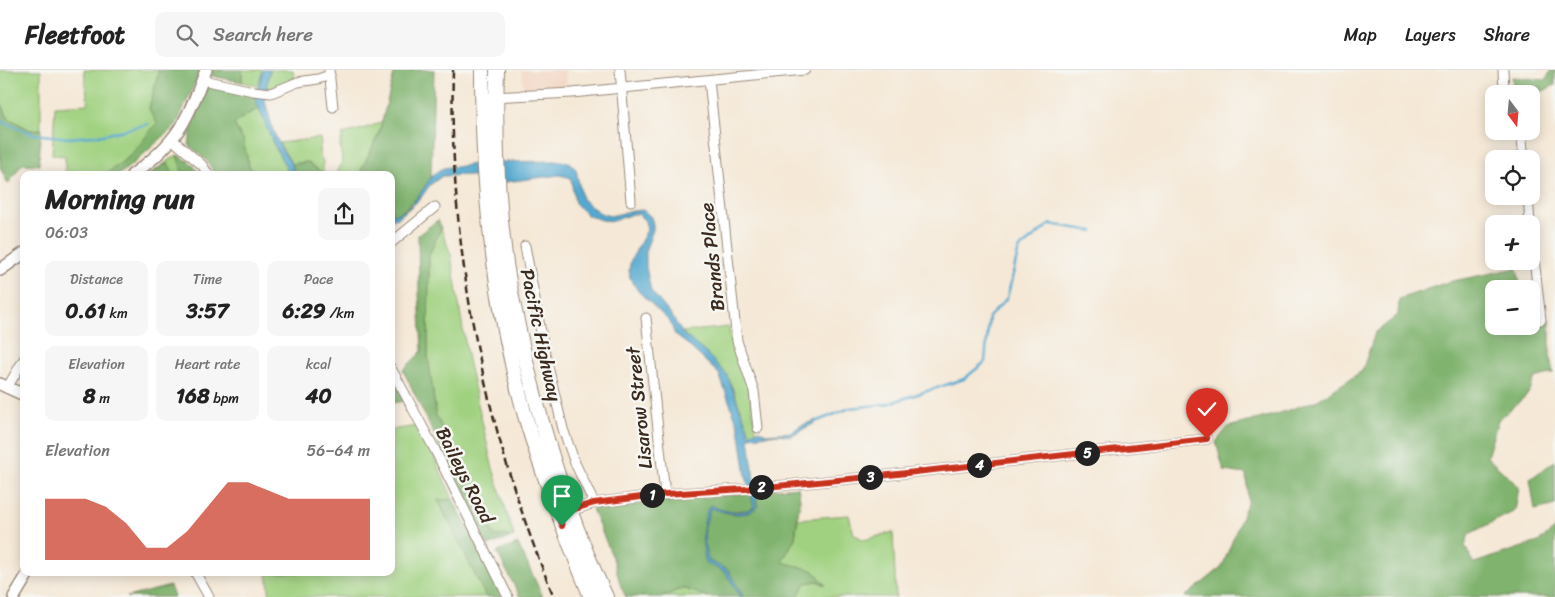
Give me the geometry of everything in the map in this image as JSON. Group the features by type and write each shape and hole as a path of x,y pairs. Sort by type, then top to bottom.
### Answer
{"main road":[{"name":"Pacific Highway","path":"482,70 482,97 491,154 493,190 518,326 534,394 552,456 564,513 591,597"},
{"name":"Pacific Highway","path":"491,154 497,97 497,70"},
{"name":"Pacific Highway","path":"564,513 606,597"}],"street":[{"path":"620,70 632,201"},
{"path":"482,97 572,94 805,70"},
{"path":"1503,70 1504,85"},
{"path":"137,171 173,140 188,117 205,75 253,91 271,93 298,82 318,79 330,73 333,107"},
{"name":"Brands Place","path":"709,80 737,341 754,392 758,428"},
{"path":"173,140 202,165 206,171"},
{"path":"395,240 435,207"},
{"name":"Pacific Highway","path":"525,246 545,354 563,429 574,464 594,503"},
{"path":"0,270 20,256"},
{"path":"1535,270 1541,320"},
{"name":"Lisarow Street","path":"646,318 665,494"},
{"path":"20,364 4,386 20,394"},
{"name":"Baileys Road","path":"395,375 435,450 508,597"},
{"path":"564,513 594,503 665,494 745,489 889,475 1207,439"},
{"path":"14,597 27,576"},
{"path":"197,576 209,597"}],"shaded area":[{"path":"521,70 565,70 567,87 524,88"}],"green space":[{"path":"0,70 41,70 41,129 30,130 8,118 0,100"},
{"path":"84,70 159,70 149,108 158,123 130,156 110,171 65,171 65,156 52,155 55,106 88,104"},
{"path":"159,70 201,70 176,125 123,171 110,171 130,156 157,123 149,109"},
{"path":"212,70 242,70 242,82 212,76"},
{"path":"242,70 263,70 258,86 242,82"},
{"path":"270,70 293,70 295,80 266,89"},
{"path":"395,70 434,70 431,179 418,197 399,214 395,214 395,171 361,171 379,133"},
{"path":"1551,70 1555,70 1555,85 1540,92 1540,85 1513,85 1512,77 1546,80"},
{"path":"212,86 236,90 255,97 260,108 234,124 243,140 249,166 253,171 213,171 208,162 189,145 191,130 206,88"},
{"path":"0,100 8,118 30,130 41,129 39,165 22,164 8,184 0,167"},
{"path":"260,108 273,143 288,171 253,171 249,166 243,140 234,124"},
{"path":"382,122 379,133 361,171 338,171 342,161 340,144 343,134"},
{"path":"320,138 319,150 323,161 323,171 307,162 292,164 279,143"},
{"path":"177,155 190,162 198,171 154,171"},
{"path":"177,155 190,162 198,171 182,171"},
{"path":"307,162 320,171 294,171 292,164"},
{"path":"168,163 172,171 155,171"},
{"path":"438,220 441,228 429,255 428,356 436,415 495,536 507,535 509,538 488,546 403,370 422,351 418,235"},
{"path":"441,228 451,255 468,360 492,465 514,536 509,538 507,535 495,537 436,416 428,356 429,255"},
{"path":"1507,270 1517,270 1519,280 1485,280 1485,335 1540,335 1540,324 1550,320 1550,357 1553,373 1535,378 1528,394 1498,420 1487,457 1519,487 1515,511 1469,534 1465,546 1474,563 1538,542 1555,529 1555,597 1185,597 1222,567 1248,501 1246,474 1224,471 1216,442 1228,427 1274,415 1318,400 1362,371 1375,333 1398,315 1399,299 1448,282"},
{"path":"729,327 733,352 744,373 750,393 757,435 747,436 749,431 733,389 682,332"},
{"path":"395,383 405,401 395,402"},
{"path":"417,426 432,453 453,499 438,500 486,597 270,597 267,576 395,576 395,429"},
{"path":"1555,461 1555,505 1535,510 1530,479"},
{"path":"798,487 800,499 795,538 782,562 813,570 826,585 818,581 806,583 797,597 708,597 683,588 661,597 626,597 621,587 613,558 592,509 751,493 754,507 748,510 731,511 731,514 748,513 757,507 756,491"},
{"path":"453,499 502,597 486,597 438,500"},
{"path":"849,515 854,534 864,540 893,532 896,597 797,597 806,583 818,581 782,562 795,538 798,519"},
{"path":"518,544 543,597 520,597 497,552"},
{"path":"170,586 174,597 127,597"},
{"path":"683,588 708,597 661,597"}],"water":[{"path":"263,70 270,70 265,101 274,133 292,164 294,171 288,171 273,143 255,97"},
{"path":"495,162 569,162 576,169 582,199 600,213 610,216 643,210 651,217 653,224 653,230 646,249 646,267 651,291 671,315 683,334 707,354 727,375 749,431 748,434 759,430 766,434 792,432 800,426 816,420 815,423 790,436 779,434 749,437 757,507 752,511 741,514 711,508 708,514 704,541 709,561 728,570 743,597 741,597 725,572 706,563 703,548 704,520 709,506 732,512 744,511 754,507 746,476 739,428 719,374 675,335 670,322 638,291 630,278 631,260 647,230 645,221 638,214 632,214 613,221 601,220 587,215 575,203 571,180 568,177 559,175 498,183 468,175 442,176 430,185 420,199 395,219 395,214 407,209 435,173 443,168"}],"waterway":[{"path":"0,121 34,134 69,138 103,135 148,124"},
{"path":"815,422 850,408 887,404 964,379 985,362 989,317 1007,298 1019,249 1050,224 1093,231"}],"railway":[{"path":"453,70 453,138 457,205 476,339 490,405 508,470 554,597"}],"route":[{"path":"562,526 557,514 594,503 665,494 745,489 889,475 1207,439"}]}
